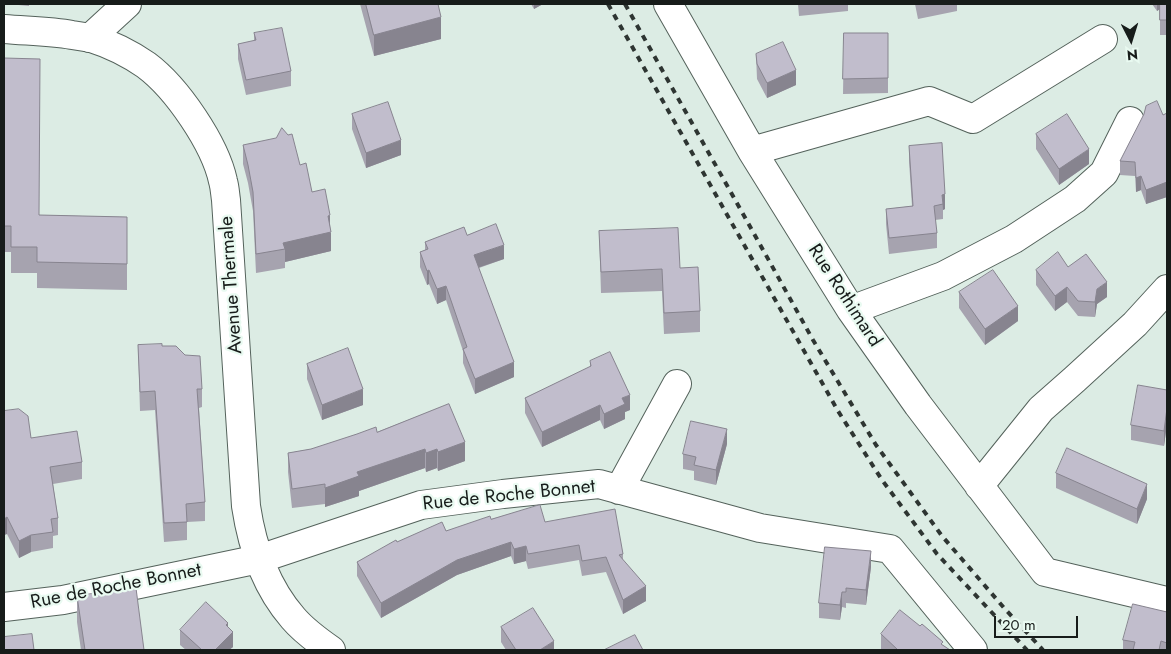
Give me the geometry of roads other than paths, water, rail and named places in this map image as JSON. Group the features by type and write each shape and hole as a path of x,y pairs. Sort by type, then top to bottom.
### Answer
{"street":[{"path":"90,38 126,4"},
{"name":"Rue Rothimard","path":"668,4 752,151 851,310 918,406 1045,572 1167,602"},
{"name":"Avenue Thermale","path":"4,29 60,33 90,38 121,50 146,65 162,80 190,113 203,133 218,165 226,200 246,506 253,542 277,596 293,619 331,650"},
{"path":"752,151 929,101 973,119 1103,39"},
{"path":"851,310 943,276 1014,239 1075,199 1104,173 1130,121"},
{"path":"979,486 1041,409 1135,324 1167,289"},
{"path":"619,490 677,384"},
{"name":"Rue de Roche Bonnet","path":"4,607 63,600 259,559 421,505 599,484 760,528 890,550 974,650"}],"railway":[{"path":"608,4 838,411 882,480 937,554 1027,650"},
{"path":"625,4 813,340 876,445 942,536 1043,650"}]}
